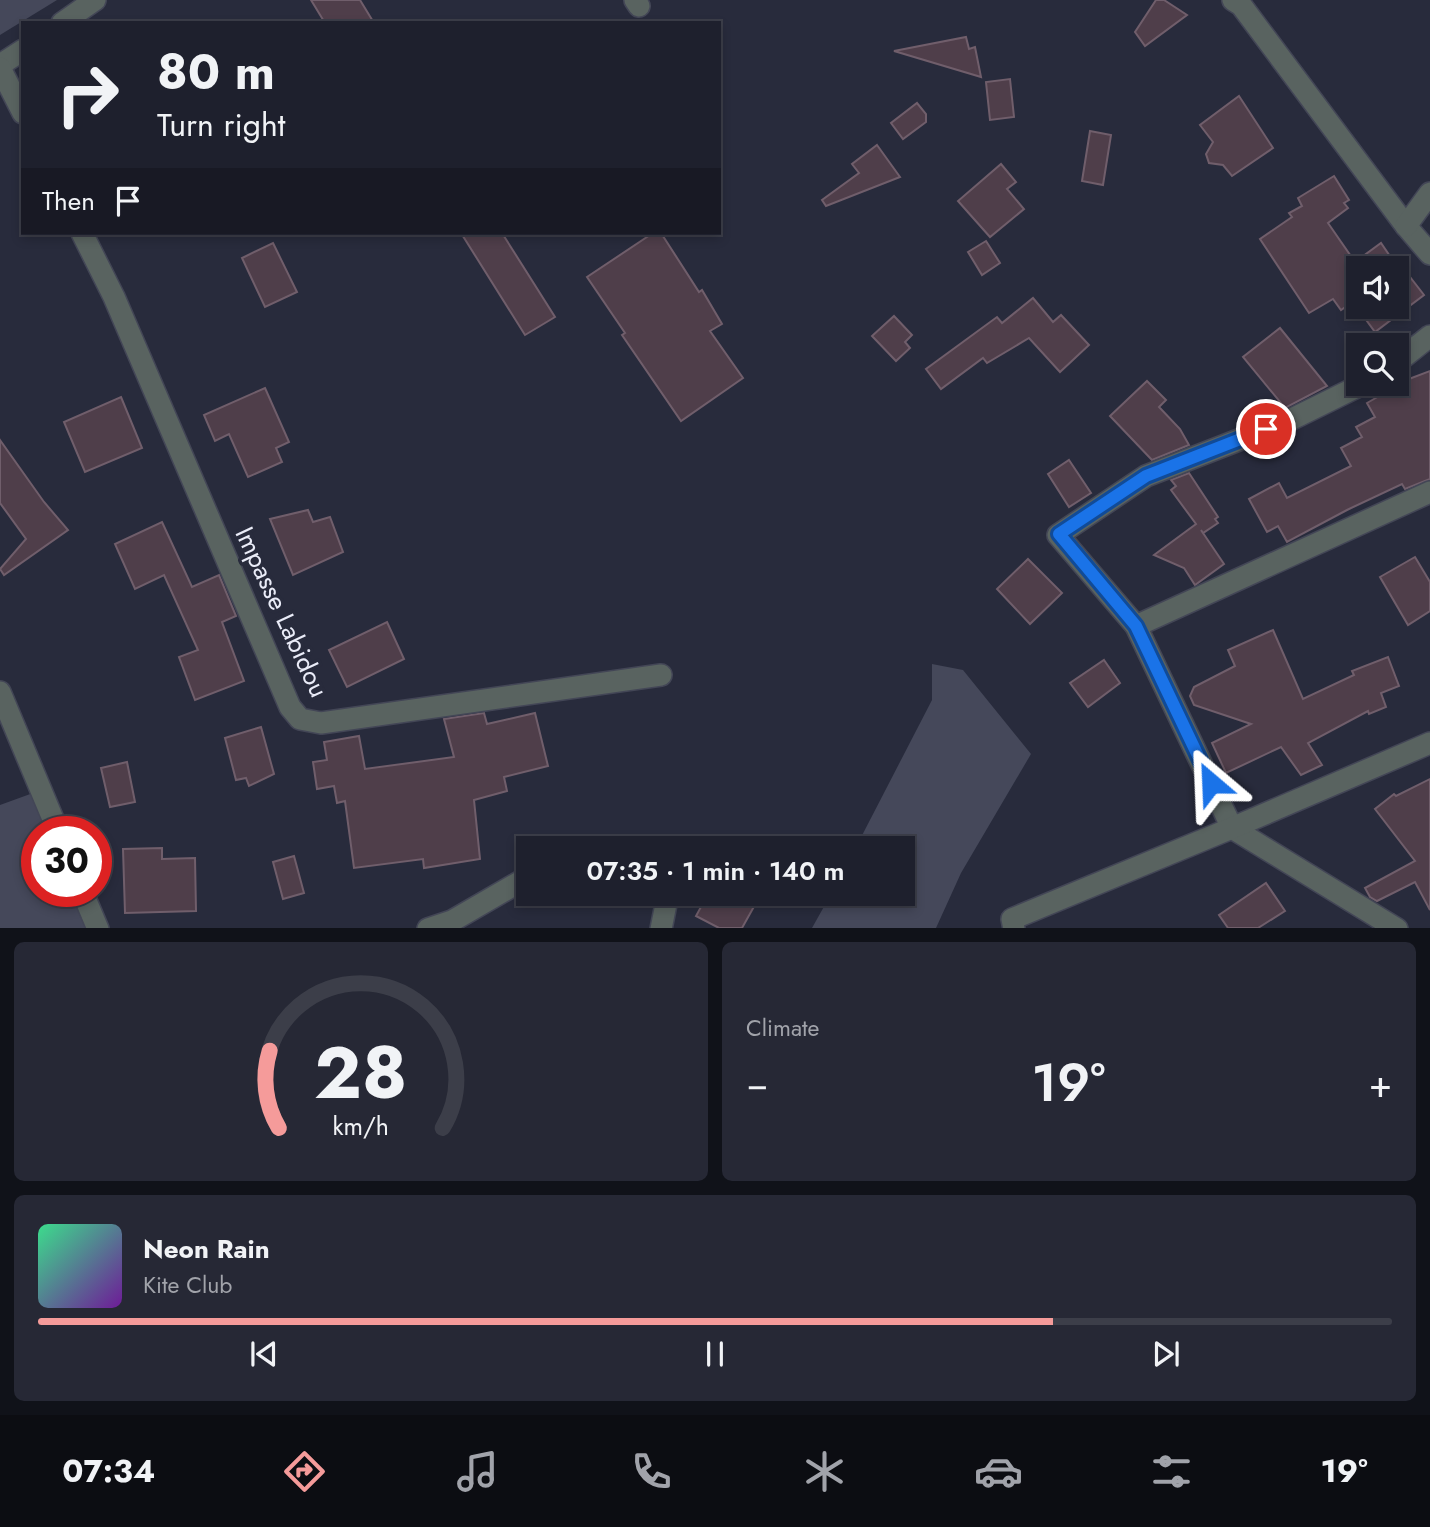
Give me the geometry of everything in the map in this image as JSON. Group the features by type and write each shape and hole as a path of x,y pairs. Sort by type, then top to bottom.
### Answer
{"street":[{"path":"65,21 95,0"},
{"path":"1233,0 1241,5 1406,226 1430,254"},
{"path":"21,51 0,66 21,109"},
{"path":"1406,226 1430,192"},
{"name":"Impasse Labidou","path":"83,235 114,297 290,706 300,719 321,723 661,675"},
{"path":"1409,353 1430,336"},
{"path":"1346,392 1290,419 1146,476 1059,534 1136,626 1233,828 1395,928"},
{"path":"1136,626 1430,492"},
{"path":"0,692 52,816"},
{"path":"1007,925 1430,743"},
{"path":"431,928 452,920 516,884"},
{"path":"661,928 666,906"},
{"path":"89,907 98,928"}],"shaded area":[{"path":"0,0 57,0 21,21 0,35"},
{"path":"932,664 963,670 1031,754 961,873 936,928 812,928 824,906 915,906 915,836 862,836 932,700"},
{"path":"33,793 42,816 21,816 21,907 77,907 86,928 0,928 0,805"}],"building":[{"path":"311,0 360,0 373,21 324,21"},
{"path":"1156,0 1164,0 1187,15 1145,46 1135,32"},
{"path":"966,37 969,49 975,47 981,77 894,51"},
{"path":"1010,79 1014,117 990,120 986,82"},
{"path":"1239,96 1273,148 1232,176 1223,165 1209,163 1206,154 1213,142 1200,125"},
{"path":"917,103 926,114 926,122 903,139 891,123"},
{"path":"1090,131 1111,135 1103,185 1082,181"},
{"path":"877,145 900,177 826,206 822,200 859,173 852,164"},
{"path":"1001,164 1016,182 1007,189 1024,209 990,237 958,201"},
{"path":"1334,176 1349,200 1344,203 1348,208 1328,223 1351,256 1346,256 1346,306 1341,310 1333,299 1309,313 1260,239 1292,217 1289,213 1302,206 1298,198"},
{"path":"462,235 503,235 555,317 525,335"},
{"path":"650,235 662,235 699,292 702,290 722,324 710,331 743,378 681,421 622,335 625,333 587,277"},
{"path":"986,241 1000,263 982,275 968,252"},
{"path":"273,243 297,292 265,307 242,258"},
{"path":"1381,243 1390,256 1363,256"},
{"path":"1409,276 1424,295 1409,306"},
{"path":"1033,298 1053,322 1061,315 1089,345 1060,372 1029,338 987,363 983,358 941,389 926,369 997,317 1002,323"},
{"path":"894,316 912,335 905,342 910,348 896,361 872,336"},
{"path":"1366,319 1392,319 1375,332"},
{"path":"1280,328 1327,386 1285,408 1243,357"},
{"path":"1430,371 1430,479 1405,489 1402,484 1287,542 1278,526 1267,532 1249,499 1279,483 1287,498 1351,466 1341,448 1362,437 1356,427 1375,417 1367,403 1379,396 1409,396 1409,379"},
{"path":"1147,381 1166,400 1159,407 1180,429 1189,445 1152,460 1110,416"},
{"path":"265,388 289,442 276,448 282,462 248,477 229,434 215,441 204,415"},
{"path":"121,397 142,448 85,472 64,422"},
{"path":"0,440 44,502 68,530 4,575 0,569 26,539 0,503"},
{"path":"1069,460 1091,493 1069,507 1048,474"},
{"path":"1189,473 1218,517 1215,519 1218,523 1203,533 1224,564 1195,585 1184,568 1154,555 1196,524 1171,490 1176,486 1171,480"},
{"path":"308,510 313,522 330,517 343,552 293,575 270,519"},
{"path":"162,522 192,587 219,575 236,616 222,622 244,681 195,700 179,657 198,650 164,575 135,589 115,544"},
{"path":"1415,557 1430,582 1430,611 1408,625 1380,577"},
{"path":"1028,559 1062,593 1030,624 997,589"},
{"path":"387,622 404,659 347,687 329,650"},
{"path":"1273,630 1303,699 1354,675 1352,671 1388,657 1399,686 1381,693 1386,707 1369,714 1368,711 1308,743 1322,765 1301,775 1281,747 1226,773 1212,743 1251,724 1194,705 1190,696 1194,687 1235,666 1228,650"},
{"path":"1104,660 1120,683 1088,707 1070,683"},
{"path":"484,713 487,724 535,713 548,766 504,777 507,791 474,800 480,859 424,868 423,859 354,868 345,801 337,803 334,786 317,789 313,762 327,760 324,742 359,736 365,769 454,757 444,719"},
{"path":"261,727 274,774 249,786 246,778 236,780 225,738"},
{"path":"127,762 135,802 110,807 101,768"},
{"path":"1430,779 1430,910 1415,882 1377,901 1370,897 1365,888 1415,861 1375,809 1394,794 1396,796"},
{"path":"162,848 162,859 195,858 196,911 125,913 123,849"},
{"path":"294,856 304,893 283,899 273,862"},
{"path":"1266,883 1285,911 1258,928 1228,928 1219,915"},
{"path":"701,906 754,906 742,928 719,928 696,916"}],"route":[{"path":"1211,783 1136,626 1059,534 1146,476 1266,429"}]}
